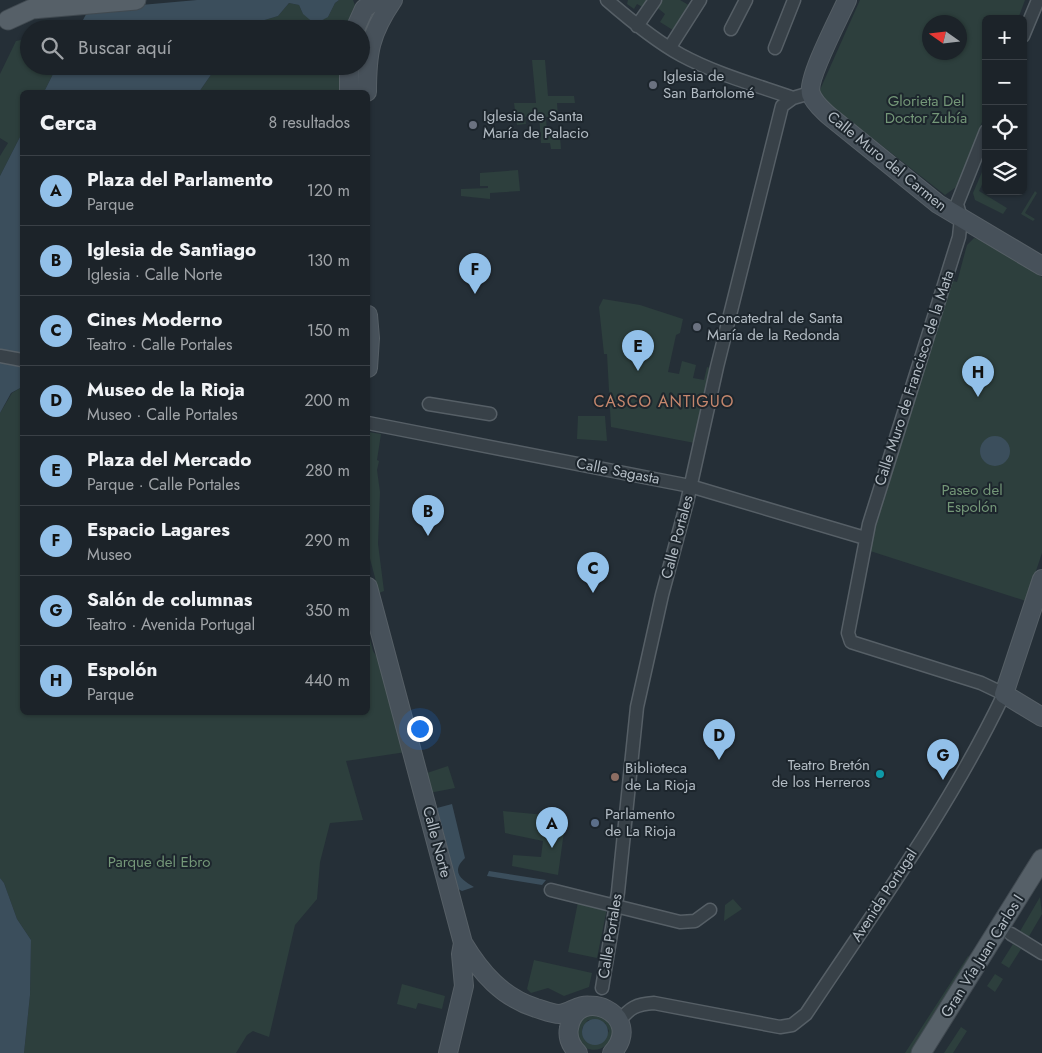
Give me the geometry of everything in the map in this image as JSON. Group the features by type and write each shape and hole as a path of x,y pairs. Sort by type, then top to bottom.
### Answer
{"main road":[{"path":"3,24 12,14 15,0"},
{"path":"33,1 67,3 136,0"},
{"path":"370,47 380,19 393,0"},
{"path":"812,97 814,73 847,0"},
{"path":"3,24 32,9 67,3"},
{"path":"359,20 364,9 374,7 370,20"},
{"path":"348,75 348,90"},
{"path":"358,90 359,75"},
{"path":"367,75 367,90"},
{"name":"Calle Muro del Carmen","path":"812,97 828,116 938,204 1042,266"},
{"name":"Avenida Portugal","path":"1004,694 1041,588"},
{"name":"Calle Norte","path":"370,595 463,943 486,975 502,992 513,999 541,1010 560,1014 581,1005 592,1006"},
{"path":"1004,694 1042,717"},
{"name":"Gran Vía Juan Carlos I","path":"921,1053 1042,859"},
{"name":"Gran Vía Juan Carlos I","path":"935,1053 1042,883"},
{"path":"448,1053 464,986 461,954 463,943"},
{"path":"464,986 486,975"},
{"path":"577,1053 569,1038 569,1024 578,1012 592,1006 606,1008 614,1014 619,1022 621,1033 614,1052"},
{"path":"559,1053 565,1051 577,1053"}],"street":[{"path":"607,0 637,26 681,55 738,79 793,98 812,97"},
{"path":"637,26 655,0"},
{"path":"670,47 700,0"},
{"path":"731,29 746,0"},
{"path":"775,48 794,0"},
{"path":"1027,26 1038,0"},
{"name":"Calle Portales","path":"602,988 616,906 637,707 662,595 780,113 782,106 793,98"},
{"name":"Calle Muro de Francisco de la Mata","path":"982,141 957,204 961,218 959,237 865,538 848,633 851,642 981,683 1004,694"},
{"path":"0,356 20,360"},
{"path":"429,404 490,414"},
{"name":"Calle Sagasta","path":"370,423 690,486 865,538"},
{"name":"Avenida Portugal","path":"619,1022 630,1008 640,1004 654,1003 780,1026 792,1025 806,1014 902,869 954,785 1004,694"},
{"path":"551,890 689,923 710,910"},
{"path":"1011,934 1042,954"}],"green space":[{"path":"339,0 353,0 357,11 354,20 265,20 278,16 289,3 299,5 303,14 328,17 335,3"},
{"path":"628,0 650,0 646,9 637,4 634,9 627,4"},
{"path":"657,0 680,0 692,7 676,32 660,22 665,14 654,5"},
{"name":"Glorieta Del Doctor Zubía","path":"860,0 1025,0 1019,15 982,15 982,122 959,185 945,195 826,102 819,92"},
{"path":"20,40 20,75 52,75 45,90 20,90 20,137 0,176 0,156 8,143 0,138 0,74 16,41"},
{"path":"532,60 545,60 548,96 574,96 575,103 557,103 558,116 546,117 547,136 560,136 561,149 551,149 550,143 541,143 539,115 525,117 526,124 517,125 514,103 536,103"},
{"path":"211,75 345,75 344,90 200,90"},
{"path":"518,170 520,191 490,193 490,199 461,196 461,189 488,188 488,186 480,186 480,173"},
{"path":"982,172 982,185 979,191 982,195 986,195 1007,208 1003,214 975,200 973,193"},
{"path":"1035,191 1037,193 1025,213 1035,219 1033,221 1021,214"},
{"name":"Paseo del Espolón","path":"974,238 979,239 1042,277 1042,553 1026,601 867,550 950,280 957,282 967,245"},
{"path":"603,299 640,305 683,319 680,333 676,335 668,372 679,374 682,361 696,365 693,378 704,380 707,367 717,370 700,444 611,427 607,354 604,354 599,307"},
{"name":"Parque del Ebro","path":"20,388 20,715 370,715 370,639 373,651 382,665 406,752 346,761 363,820 330,823 320,862 317,899 295,925 269,1037 253,1031 247,1035 236,1053 24,1053 30,995 31,940 17,919 4,883 0,878 0,413 12,393"},
{"path":"578,416 605,416 607,441 577,439"},
{"path":"370,432 381,434 377,460 379,461 377,470 380,492 378,544 384,591 379,593 370,559"},
{"path":"448,766 455,788 429,793 424,774"},
{"path":"503,811 566,817 558,875 512,866 513,855 541,857 543,841 505,833"},
{"path":"1040,897 1042,914 1028,938 1019,933"},
{"path":"733,899 742,909 724,921 725,905"},
{"path":"578,902 607,908 597,958 568,952"},
{"path":"1013,944 1021,949 1009,968 1001,963"},
{"path":"968,956 973,959 913,1053 905,1053"},
{"path":"534,960 592,973 589,987 564,996 548,988 531,993 527,989"},
{"path":"995,974 1003,979 995,992 987,986"},
{"path":"402,984 445,996 442,1009 418,1003 416,1009 397,1004"},
{"path":"589,1013 610,1019 614,1035 602,1048 595,1050 585,1048 576,1035 580,1019","holes":["588,1020 605,1023 609,1031 602,1043 583,1037 582,1028"]},
{"path":"961,1027 967,1031 953,1053 944,1053"}],"water":[{"path":"89,0 339,0 335,3 328,17 322,20 310,20 303,14 299,5 289,3 278,16 265,20 83,20 89,9"},
{"path":"52,75 211,75 200,90 45,90"},
{"path":"20,137 20,388 11,393 0,413 0,176"},
{"path":"995,436 1006,440 1010,451 1006,462 995,466 984,462 980,451 984,440"},
{"path":"452,804 465,858 458,867 459,875 474,887 462,891 458,889 437,808"},
{"path":"489,871 546,880 542,885 487,876"},
{"path":"0,878 4,883 17,919 31,940 30,995 24,1053 0,1053"},
{"path":"595,1019 604,1023 608,1032 604,1041 595,1045 586,1041 582,1032 586,1023"}],"pier":[{"path":"87,0 197,0 85,10"}],"place":[{"name":"Iglesia de San Bartolomé","path":"653,85"},
{"name":"Iglesia de Santa María de Palacio","path":"473,125"},
{"name":"Espacio Lagares","path":"475,294"},
{"name":"Concatedral de Santa María de la Redonda","path":"697,327"},
{"name":"Plaza del Mercado","path":"638,371"},
{"name":"Espolón","path":"978,397"},
{"name":"Iglesia de Santiago","path":"428,536"},
{"name":"Cines Moderno","path":"593,593"},
{"name":"Museo de la Rioja","path":"719,760"},
{"name":"Teatro Bretón de los Herreros","path":"880,774"},
{"name":"Biblioteca de La Rioja","path":"615,777"},
{"name":"Salón de columnas","path":"943,780"},
{"name":"Parlamento de La Rioja","path":"595,823"},
{"name":"Plaza del Parlamento","path":"552,848"}],"district":[{"name":"CASCO ANTIGUO","path":"664,401"}]}
